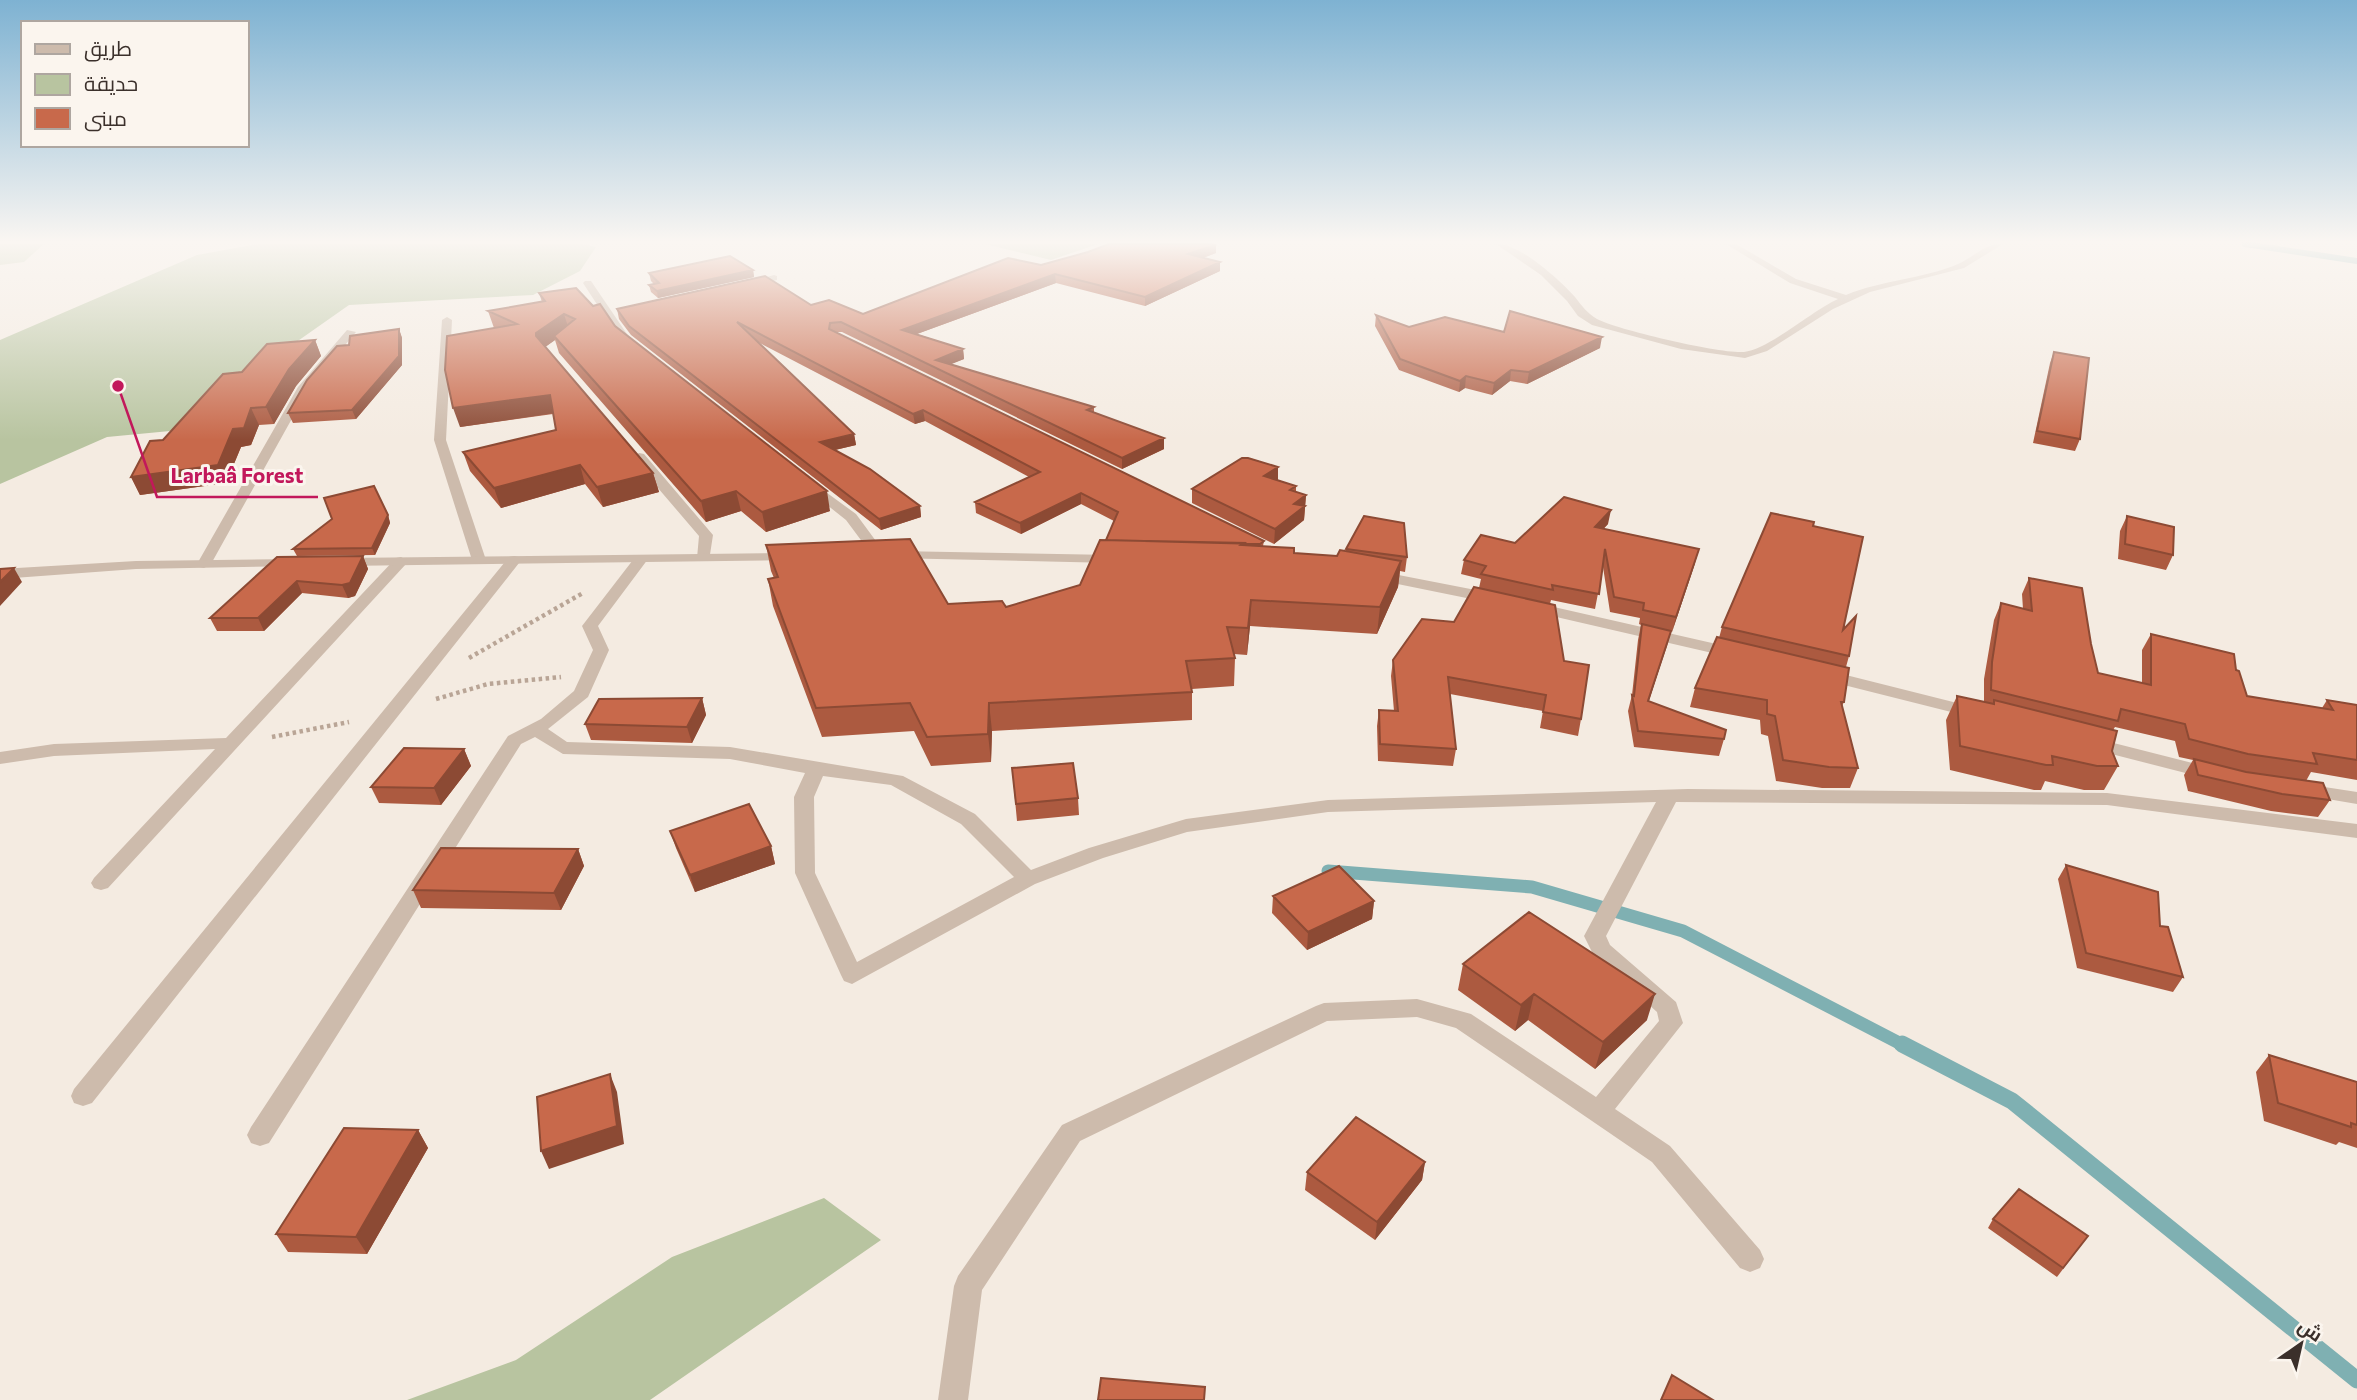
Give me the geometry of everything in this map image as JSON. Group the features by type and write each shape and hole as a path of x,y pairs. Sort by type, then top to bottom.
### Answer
{"street":[{"path":"611,309 625,339 647,356"},
{"path":"1578,309 1596,323 1713,352 1745,355 1763,349 1825,309"},
{"path":"447,320 440,440 479,560"},
{"path":"204,564 303,387 351,332"},
{"path":"628,444 706,535 704,558"},
{"path":"797,475 851,517 880,556"},
{"path":"0,574 136,565 812,556"},
{"path":"853,556 1132,560"},
{"path":"260,1135 514,740 547,723 582,693 601,650 590,626 640,559"},
{"path":"83,1096 514,560"},
{"path":"101,883 401,561"},
{"path":"1355,572 1513,603 1754,657"},
{"path":"1806,670 1994,718"},
{"path":"536,729 563,748 730,753 896,780 968,819 1028,879"},
{"path":"2075,739 2223,777"},
{"path":"0,758 54,750 230,743"},
{"path":"816,769 804,797 805,873 852,975 1028,879 1096,853 1186,826 1328,806 1669,796 2107,799 2357,831"},
{"path":"2290,788 2357,798"},
{"path":"1598,1112 1671,1023 1668,1008 1602,950 1595,936 1669,796"},
{"path":"953,1400 968,1286 1070,1133 1324,1012 1417,1008 1463,1021 1661,1154 1750,1259"}],"path":[{"path":"422,675 482,653 584,593"}],"green space":[{"path":"71,309 343,309 170,431 107,437 0,484 0,340"},
{"path":"824,1198 881,1240 650,1400 407,1400 516,1360 672,1257"}],"building":[{"path":"604,309 615,326 827,491 762,512 736,491 701,501 554,336 575,319 564,314 536,333 536,336 653,473 597,487 580,465 494,488 463,452 556,430 550,395 453,408 445,370 447,336 517,324 488,311"},
{"path":"617,309 852,309 863,314 875,309 958,309 902,330 963,349 936,360 1094,407 1087,410 1164,438 1122,458 841,322 830,323 829,329 1264,541 1260,544 1106,540 1118,512 1081,493 1020,523 975,502 1040,472 923,410 913,414 737,322 854,434 820,442 870,469 920,506 879,519 629,326"},
{"path":"1510,311 1602,337 1529,372 1511,370 1494,383 1466,376 1460,381 1400,359 1376,315 1409,327 1445,317 1504,332"},
{"path":"399,329 399,356 352,410 288,413 307,380 337,346 349,345 350,336"},
{"path":"315,340 289,369 266,407 251,408 244,428 233,429 218,465 131,477 150,441 163,440 223,374 242,372 267,344"},
{"path":"2054,352 2089,358 2080,439 2037,431"},
{"path":"1242,458 1278,467 1264,476 1296,486 1290,490 1306,495 1294,504 1305,506 1275,529 1192,489"},
{"path":"374,486 388,515 372,548 293,549 332,519 324,498"},
{"path":"1564,497 1611,510 1595,527 1699,549 1676,617 1643,610 1644,603 1614,597 1605,549 1599,594 1552,585 1553,590 1481,574 1486,566 1464,560 1481,535 1515,543"},
{"path":"1771,513 1814,522 1813,526 1863,537 1843,630 1856,616 1849,656 1722,627"},
{"path":"1364,516 1404,523 1407,557 1346,549"},
{"path":"2127,516 2174,527 2173,555 2125,544"},
{"path":"910,539 948,604 1002,601 1006,607 1080,585 1100,540 1244,543 1241,545 1294,548 1294,553 1337,556 1340,550 1401,561 1380,607 1251,600 1248,628 1227,627 1235,658 1186,661 1192,692 989,703 988,734 927,737 910,703 816,708 768,579 778,577 766,545"},
{"path":"363,556 350,583 342,585 297,581 258,618 210,618 277,557"},
{"path":"14,568 0,582 0,569"},
{"path":"2029,578 2082,588 2098,673 2151,685 2151,634 2234,654 2236,670 2239,671 2247,696 2333,710 2327,700 2357,705 2357,760 2313,753 2317,764 2248,754 2189,739 2185,724 2121,709 2118,721 1991,690 1992,662 2001,603 2032,611"},
{"path":"1474,587 1555,605 1564,661 1589,665 1581,719 1543,712 1546,695 1448,677 1456,749 1380,744 1379,710 1398,711 1393,660 1422,619 1454,622"},
{"path":"1642,624 1671,631 1648,701 1726,730 1724,739 1638,731 1632,695 1634,696"},
{"path":"1717,637 1849,668 1844,702 1841,702 1858,768 1783,760 1775,716 1767,714 1767,700 1695,688"},
{"path":"1957,696 1994,704 1994,700 2117,731 2112,751 2118,766 2097,766 2052,756 2053,765 2046,765 1960,746"},
{"path":"702,698 687,727 585,724 599,699"},
{"path":"404,748 464,749 434,788 371,787"},
{"path":"2194,759 2246,772 2323,783 2330,800 2282,794 2198,775"},
{"path":"1073,763 1078,798 1016,804 1012,768"},
{"path":"749,804 771,846 690,875 670,831"},
{"path":"441,848 578,849 554,893 413,890"},
{"path":"2066,865 2158,892 2160,926 2168,927 2183,977 2086,953"},
{"path":"1339,866 1374,901 1308,932 1273,896"},
{"path":"1529,912 1655,994 1603,1042 1534,994 1521,1005 1463,964"},
{"path":"2269,1055 2357,1082 2357,1125 2351,1123 2351,1127 2278,1103"},
{"path":"610,1074 617,1126 541,1151 537,1097"},
{"path":"1356,1117 1425,1162 1377,1222 1307,1172"},
{"path":"344,1128 418,1130 356,1237 276,1234"},
{"path":"2019,1189 2088,1236 2063,1268 1993,1219"},
{"path":"1672,1375 1713,1400 1661,1400"},
{"path":"1101,1378 1205,1387 1204,1400 1098,1400"}],"waterway":[{"path":"1328,871 1532,887 1683,931 1905,1046"},
{"path":"1902,1044 2012,1101 2357,1380"}],"place":[{"name":"Larbaâ Forest","path":"118,386"}]}
